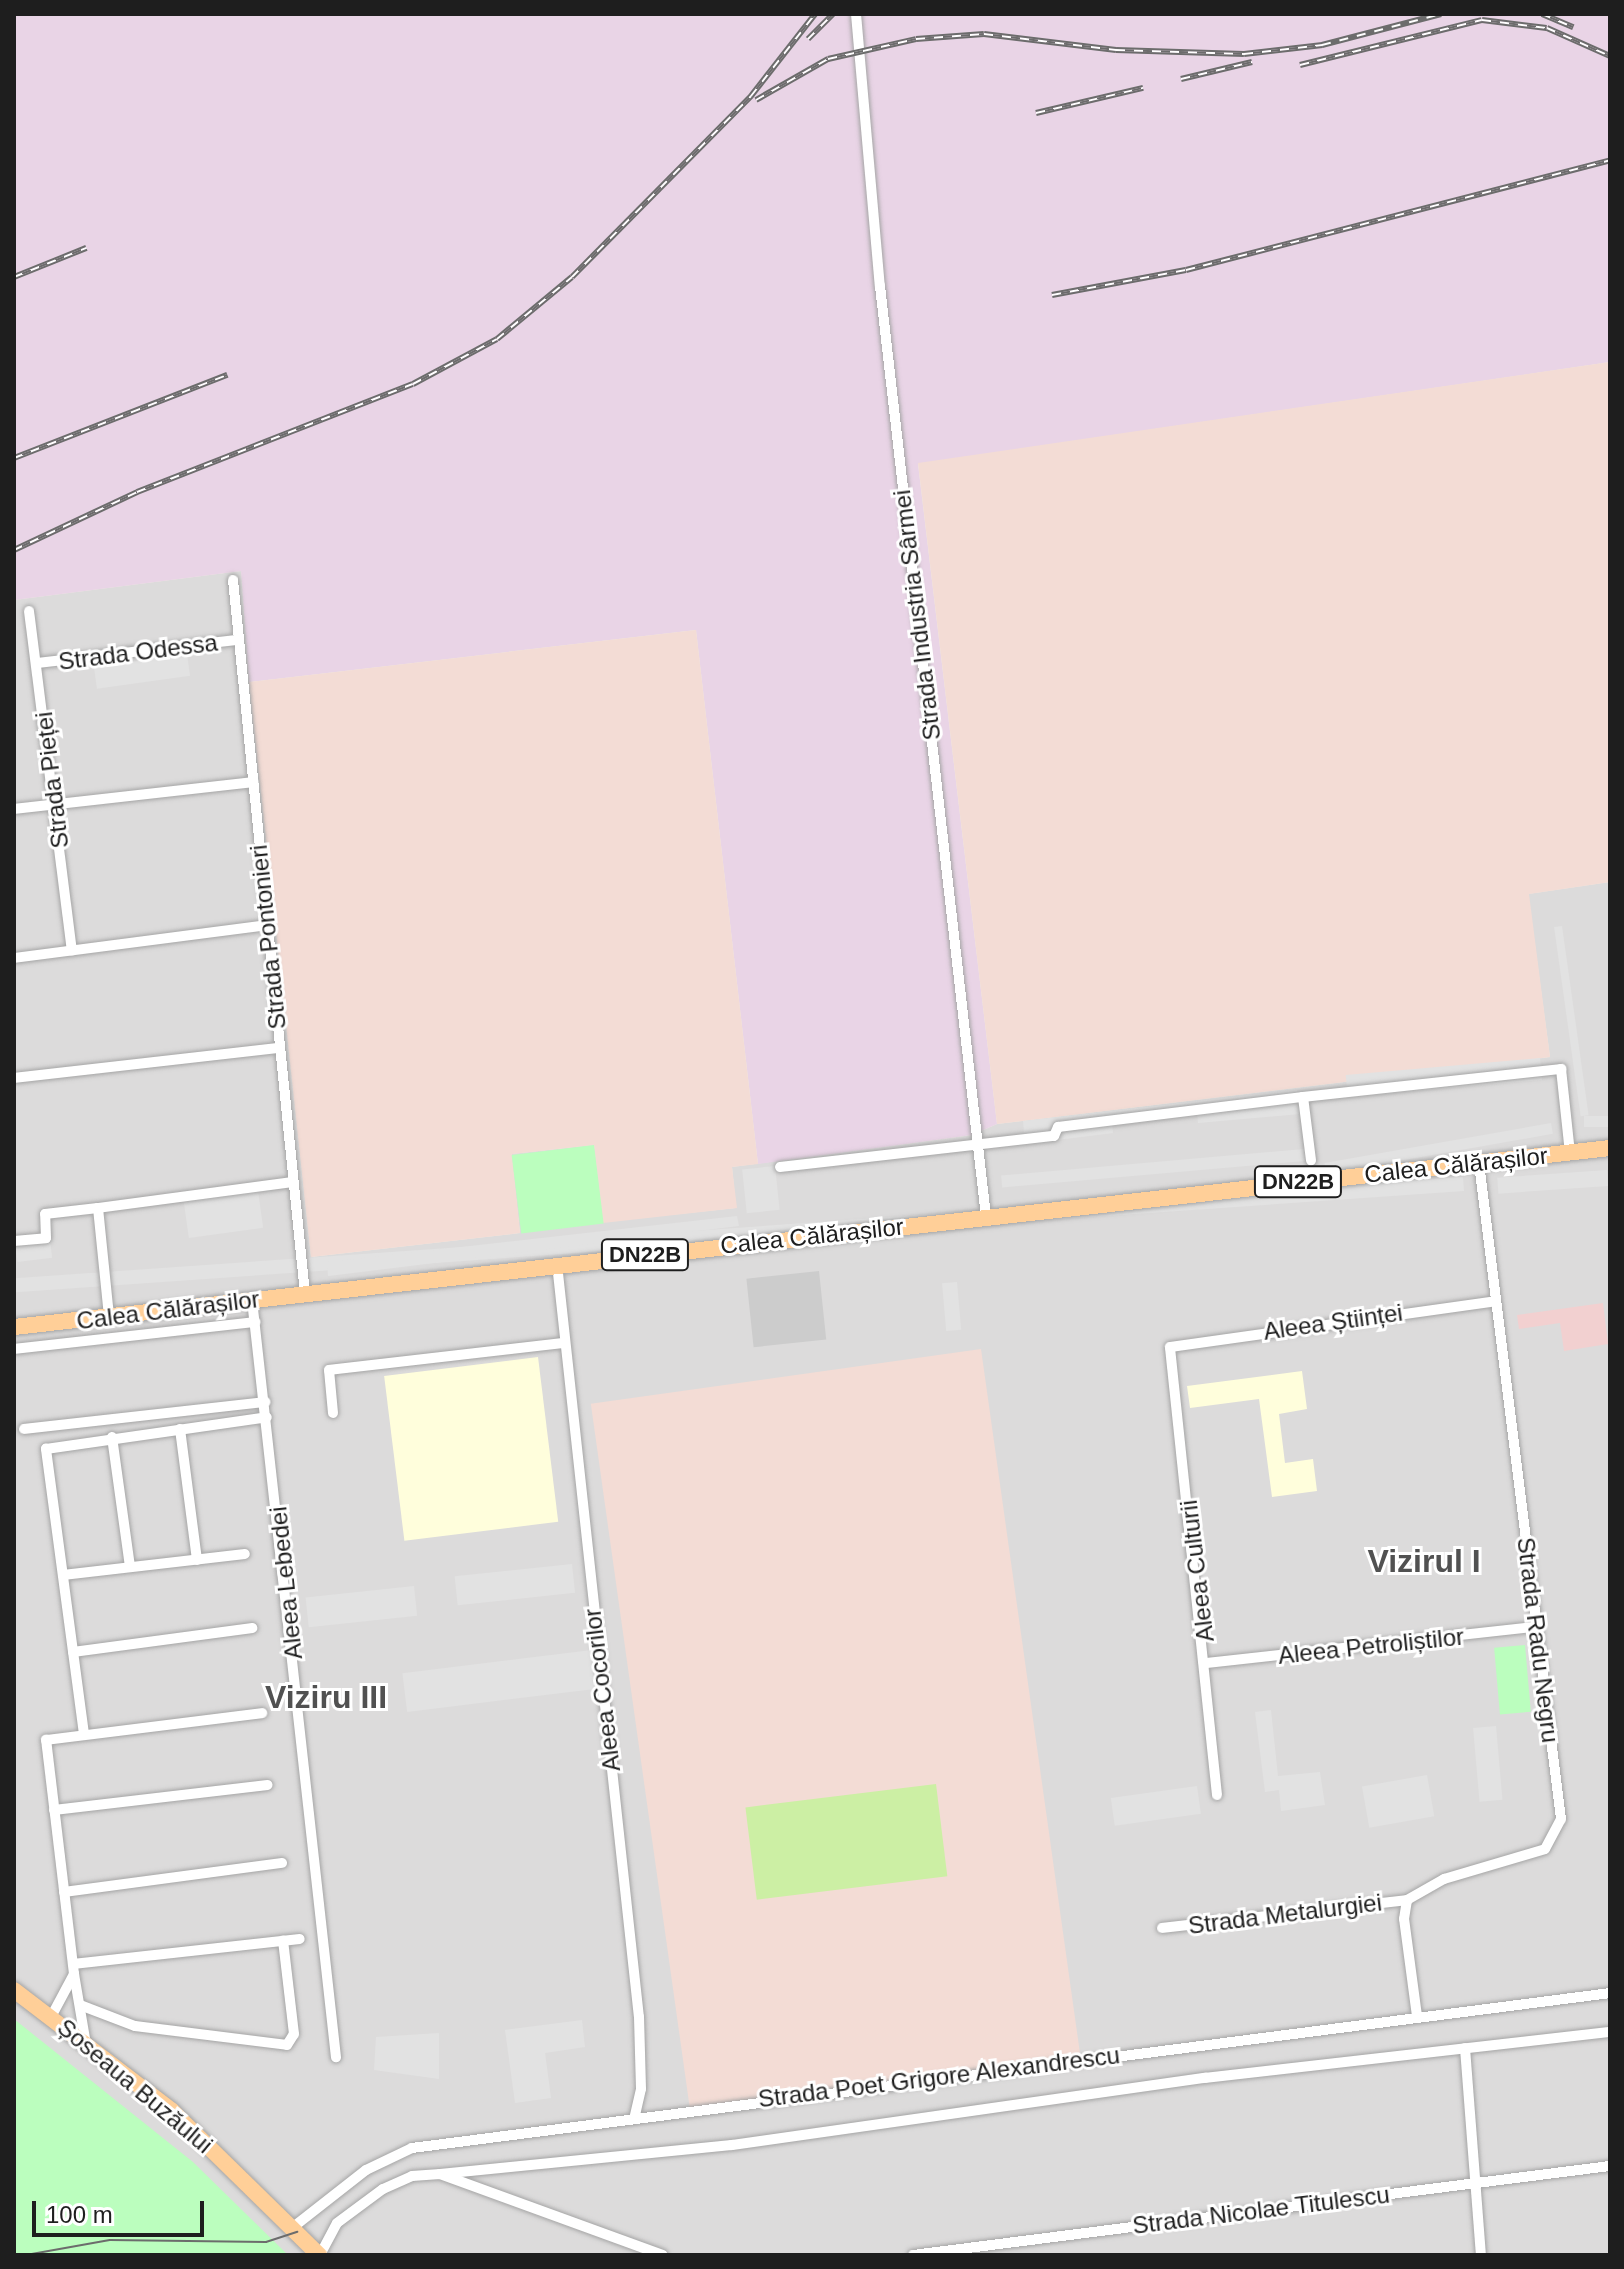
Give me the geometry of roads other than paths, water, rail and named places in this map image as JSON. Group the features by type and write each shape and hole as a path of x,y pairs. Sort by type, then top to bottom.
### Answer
{"main road":[{"name":"Calea Călărașilor","path":"14,1327 1610,1148"},
{"name":"Șoseaua Buzăului","path":"14,1990 172,2111 320,2255"}],"street":[{"name":"Strada Industria Sârmei","path":"856,14 899,457 981,1144 986,1216"},
{"name":"Strada Pontonieri","path":"233,580 305,1294"},
{"name":"Strada Pieței","path":"29,611 72,950"},
{"name":"Strada Odessa","path":"38,663 238,640"},
{"path":"14,809 253,782"},
{"path":"14,958 267,925"},
{"path":"14,1078 279,1048"},
{"path":"780,1167 1054,1136 1058,1127 1561,1069 1570,1153"},
{"path":"1303,1097 1311,1160"},
{"name":"Strada Radu Negru","path":"1407,1900 1444,1879 1531,1855 1555,1836 1560,1803 1534,1627 1479,1163"},
{"path":"14,1241 46,1238 45,1214 293,1182"},
{"path":"98,1208 109,1316"},
{"name":"Aleea Cocorilor","path":"557,1264 639,2017 641,2089 635,2116"},
{"name":"Aleea Lebedei","path":"252,1300 336,2057"},
{"name":"Aleea Științei","path":"1170,1347 1496,1301"},
{"path":"14,1349 255,1322"},
{"path":"333,1413 329,1370 564,1343"},
{"name":"Aleea Culturii","path":"1170,1347 1207,1663 1217,1795"},
{"path":"24,1429 265,1402"},
{"path":"84,1734 46,1449 112,1437 267,1417"},
{"path":"180,1429 197,1560"},
{"path":"112,1437 130,1567"},
{"path":"63,1575 245,1554"},
{"name":"Aleea Petroliștilor","path":"1207,1663 1534,1627"},
{"path":"73,1652 252,1628"},
{"path":"86,2044 46,1740 262,1713"},
{"path":"54,1810 268,1785"},
{"path":"64,1892 282,1863"},
{"path":"1407,1900 1404,1919 1417,2016"},
{"name":"Strada Metalurgiei","path":"1162,1928 1407,1900"},
{"path":"74,1969 300,1939"},
{"path":"80,2005 135,2026 287,2045 294,2034 283,1941"},
{"path":"51,2017 74,1969"},
{"name":"Strada Poet Grigore Alexandrescu","path":"292,2228 394,2154 635,2116 1610,1993"},
{"name":"Strada Poet Grigore Alexandrescu","path":"320,2255 337,2223 383,2189 412,2176 732,2145 1205,2078 1610,2032"},
{"path":"1465,2048 1481,2255"},
{"name":"Strada Nicolae Titulescu","path":"913,2255 1610,2166"},
{"path":"440,2174 663,2255"}],"tram line":[{"path":"26,2255 110,2240 266,2242 297,2232"}],"railway":[{"path":"14,550 137,492 413,384 497,339 572,277 751,96 815,14"},
{"path":"808,39 833,14"},
{"path":"756,100 828,59 916,39 984,34 1116,50 1244,54 1322,45 1441,14"},
{"path":"1542,14 1573,27"},
{"path":"1300,65 1482,20 1547,28 1610,56"},
{"path":"1181,79 1252,62"},
{"path":"1036,113 1143,88"},
{"path":"1052,295 1186,270 1610,160"},
{"path":"14,277 86,248"},
{"path":"14,458 227,375"}],"district":[{"name":"Vizirul I","path":"1424,1561"},
{"name":"Viziru III","path":"326,1697"}]}
